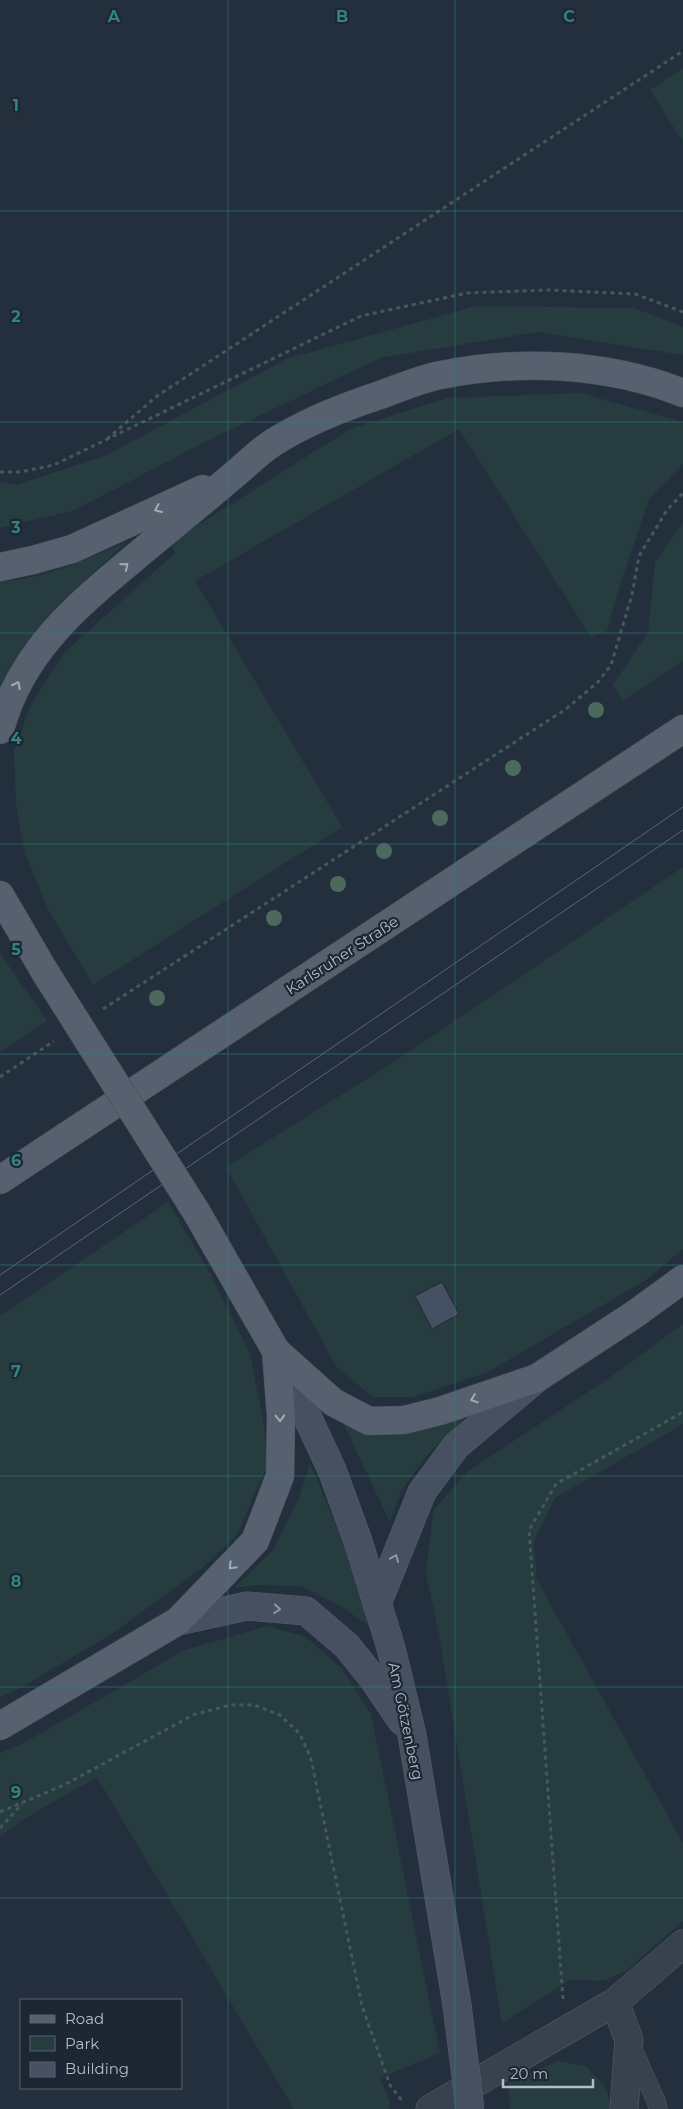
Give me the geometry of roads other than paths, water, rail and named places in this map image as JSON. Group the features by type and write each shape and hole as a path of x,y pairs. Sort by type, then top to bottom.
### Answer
{"main road":[{"path":"0,730 5,710 17,682 49,637 78,605 271,444 316,421 351,405 439,375 516,365 594,370 664,386 683,393"},
{"path":"0,567 33,560 72,548 234,475"},
{"name":"Karlsruher Straße","path":"0,1180 683,729"},
{"path":"0,872 1,898 45,972 197,1213 276,1351 333,1402 369,1421 404,1420 440,1411 537,1378 635,1314 683,1279"},
{"path":"0,1726 178,1621 255,1542 280,1476 281,1417 276,1351"}],"street":[{"name":"Am Götzenberg","path":"276,1351 332,1470 358,1541 391,1648 412,1735 457,2005 470,2109"},
{"path":"377,1604 422,1492 456,1446 537,1378"},
{"path":"178,1621 247,1606 306,1612 347,1646 374,1680 412,1735"},
{"path":"430,2109 615,2002 683,1944"},
{"path":"615,2002 629,2040 624,2109"}],"lane":[{"path":"629,2040 658,2109"}],"tram line":[{"path":"0,1275 683,807"},
{"path":"0,1295 683,830"}]}
